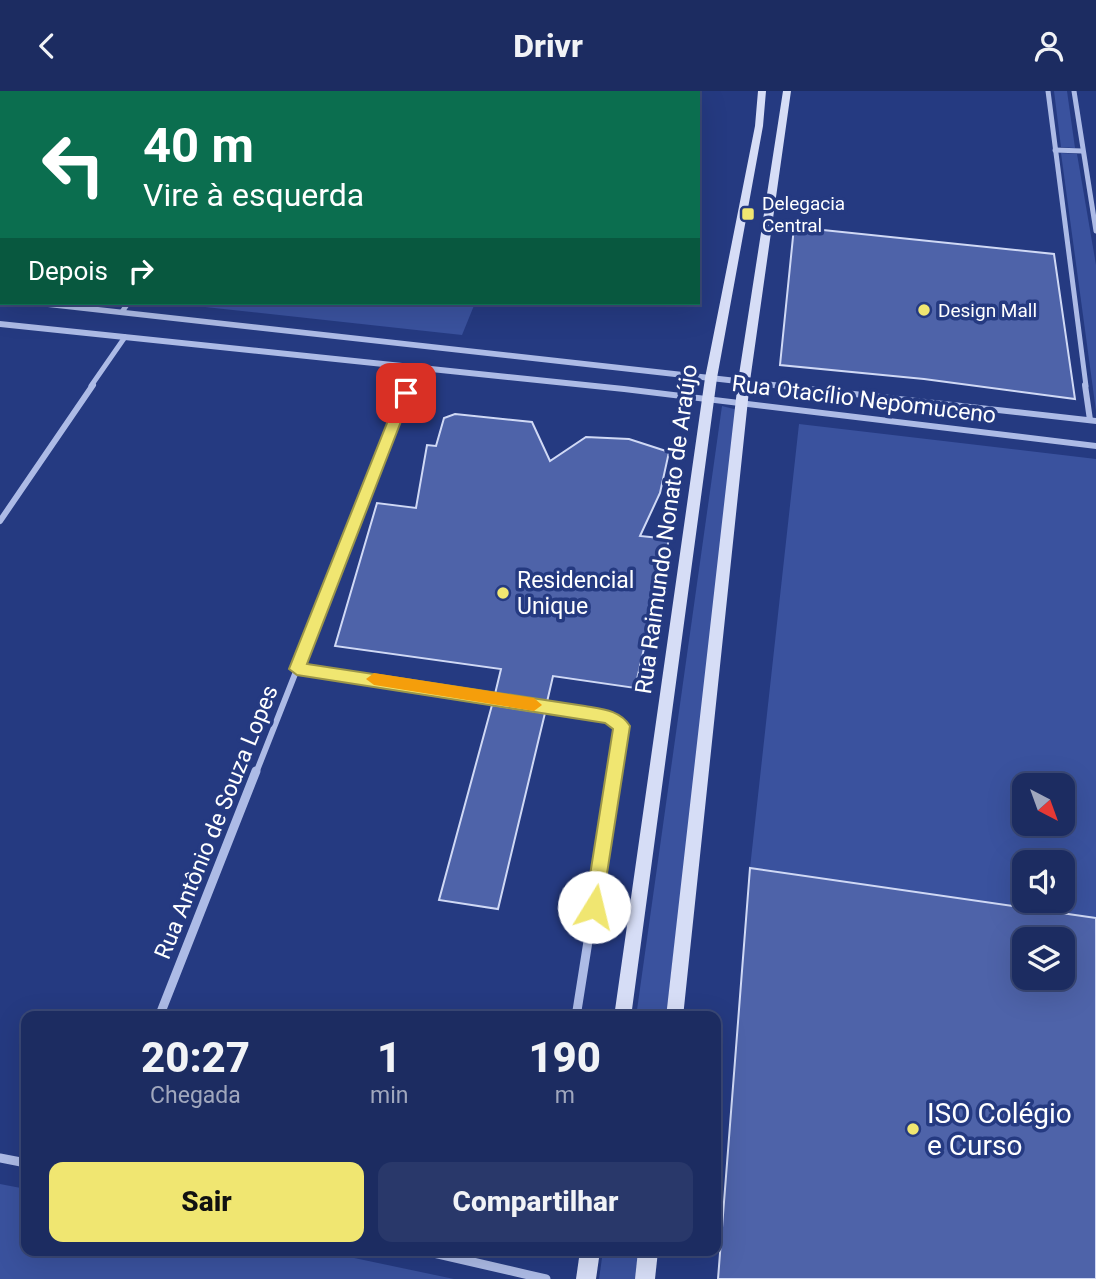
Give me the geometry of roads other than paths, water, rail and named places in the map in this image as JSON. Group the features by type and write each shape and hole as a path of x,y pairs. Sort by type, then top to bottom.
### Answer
{"main road":[{"name":"Rua Raimundo Nonato de Araújo","path":"623,1011 710,378 756,140 762,91"},
{"path":"675,1011 744,403 744,381 787,91"},
{"path":"586,1279 589,1256"},
{"path":"645,1279 647,1256"}],"street":[{"path":"1048,91 1093,420"},
{"path":"1074,91 1096,231"},
{"path":"1055,150 1082,151"},
{"name":"Rua Otacílio Nepomuceno","path":"82,305 125,307 710,378 1093,420"},
{"name":"Rua Otacílio Nepomuceno","path":"0,324 709,399 1096,446"},
{"path":"0,521 125,337"},
{"name":"Rua Antônio de Souza Lopes","path":"161,1011 416,368"},
{"name":"Rua Antônio de Souza Lopes","path":"297,669 331,672 609,717 622,726 577,1011"},
{"path":"0,1158 21,1162"},
{"path":"447,1256 546,1279"}],"place":[{"name":"Delegacia Central","path":"748,214"},
{"name":"Design Mall","path":"924,310"},
{"name":"Residencial Unique","path":"503,593"},
{"name":"ISO Colégio e Curso","path":"913,1129"}]}
